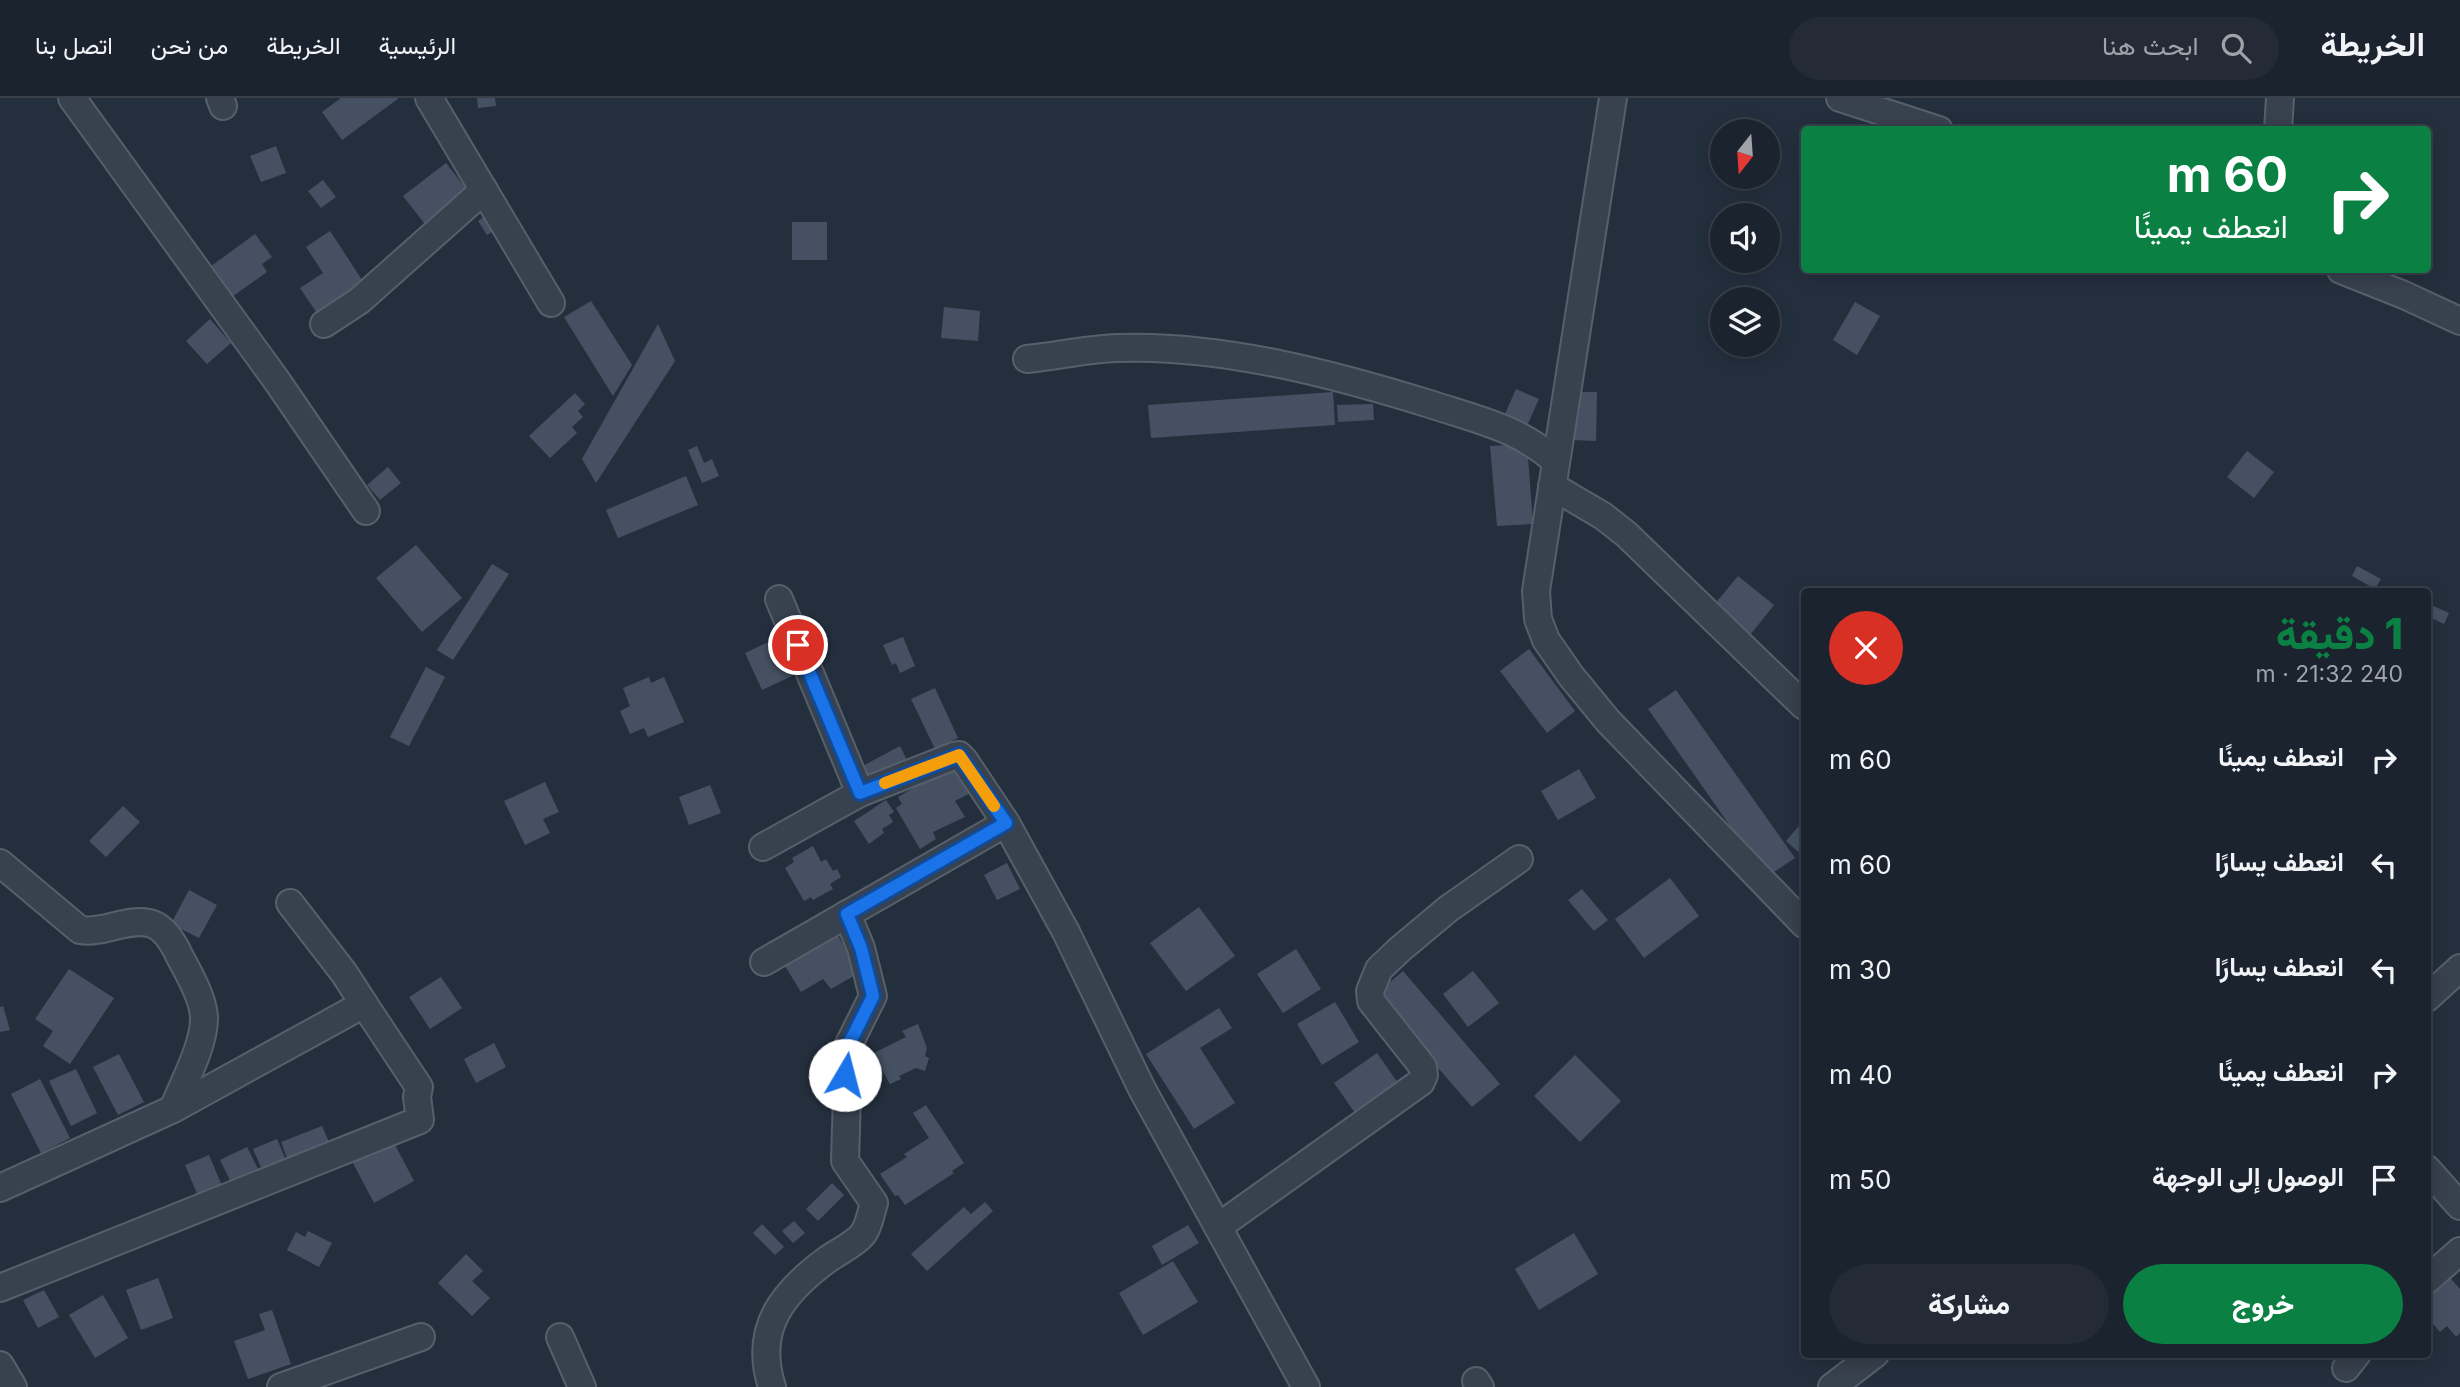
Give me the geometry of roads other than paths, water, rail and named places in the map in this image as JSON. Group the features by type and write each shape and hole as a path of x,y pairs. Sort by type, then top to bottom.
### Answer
{"street":[{"path":"72,98 261,358 366,511"},
{"path":"429,98 551,303"},
{"path":"1613,98 1535,604 1538,620 1546,640 1564,667 1608,721 1801,921"},
{"path":"1840,98 1927,126"},
{"path":"2278,126 2280,98"},
{"path":"324,324 359,301 484,190"},
{"path":"2349,273 2460,321"},
{"path":"1027,359 1116,348 1229,356 1341,377 1502,428 1529,440 1554,474 1626,534 1801,703"},
{"path":"779,599 860,793"},
{"path":"762,848 860,793 959,755 1006,823 1066,932 1147,1100 1306,1387"},
{"path":"764,962 1006,823"},
{"path":"1218,1227 1421,1082 1424,1075 1423,1066 1371,1001 1373,981 1379,969 1438,917 1519,859"},
{"path":"0,863 80,930 92,933 146,922 158,926 179,953 205,1020 199,1044 173,1109"},
{"path":"0,1288 420,1120 417,1097 419,1087 365,1004 290,902"},
{"path":"772,1387 766,1368 766,1344 771,1322 782,1302 804,1277 864,1233 874,1203 845,1161 847,1095 843,1056 873,996 861,948 847,914"},
{"path":"2431,994 2460,968"},
{"path":"0,1188 173,1109 365,1004"},
{"path":"2431,1173 2460,1206"},
{"path":"2431,1276 2460,1251"},
{"path":"281,1387 421,1337"},
{"path":"559,1337 582,1387"},
{"path":"1832,1387 1870,1358"},
{"path":"0,1364 13,1387"}]}
